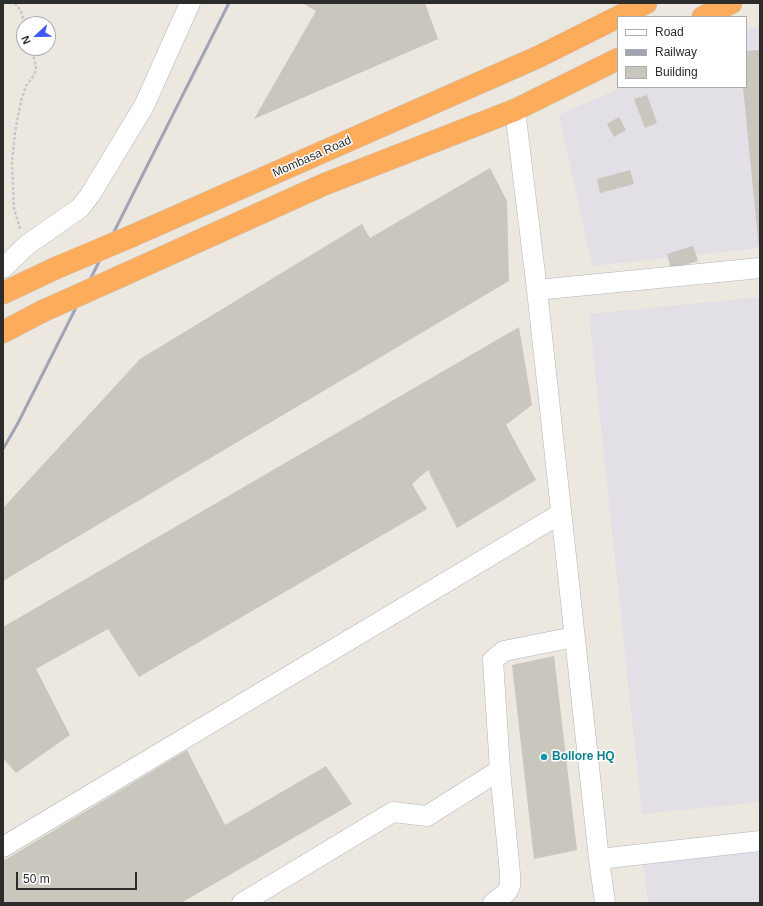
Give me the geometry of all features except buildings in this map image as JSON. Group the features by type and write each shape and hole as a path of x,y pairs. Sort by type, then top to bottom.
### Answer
{"highway":[{"name":"Mombasa Road","path":"620,16 646,3"},
{"path":"705,16 731,3"},
{"name":"Mombasa Road","path":"3,293 56,268 538,57 617,18"},
{"path":"3,332 43,311 325,184 515,110 617,59"}],"street":[{"path":"3,268 27,245 80,208 98,185 144,106 190,3"},
{"path":"515,110 537,290 560,514 605,903"},
{"path":"537,290 760,268"},
{"path":"3,847 560,514"},
{"path":"493,903 503,896 510,886 510,874 500,770 493,660 504,651 574,637"},
{"path":"242,903 393,812 427,816 500,770"},
{"path":"599,859 760,841"}],"path":[{"path":"15,3 23,16"},
{"path":"27,245 14,208 12,162 15,132 21,100 26,86 34,75 36,68 34,56"}],"shaded area":[{"path":"760,25 760,248 592,266 559,115 620,88 747,88 747,31"},
{"path":"760,297 760,802 642,814 589,314"},
{"path":"760,850 760,903 648,903 643,862"}],"railway":[{"path":"3,449 18,423 229,3"}],"place":[{"name":"Bollore HQ","path":"544,757"}]}
